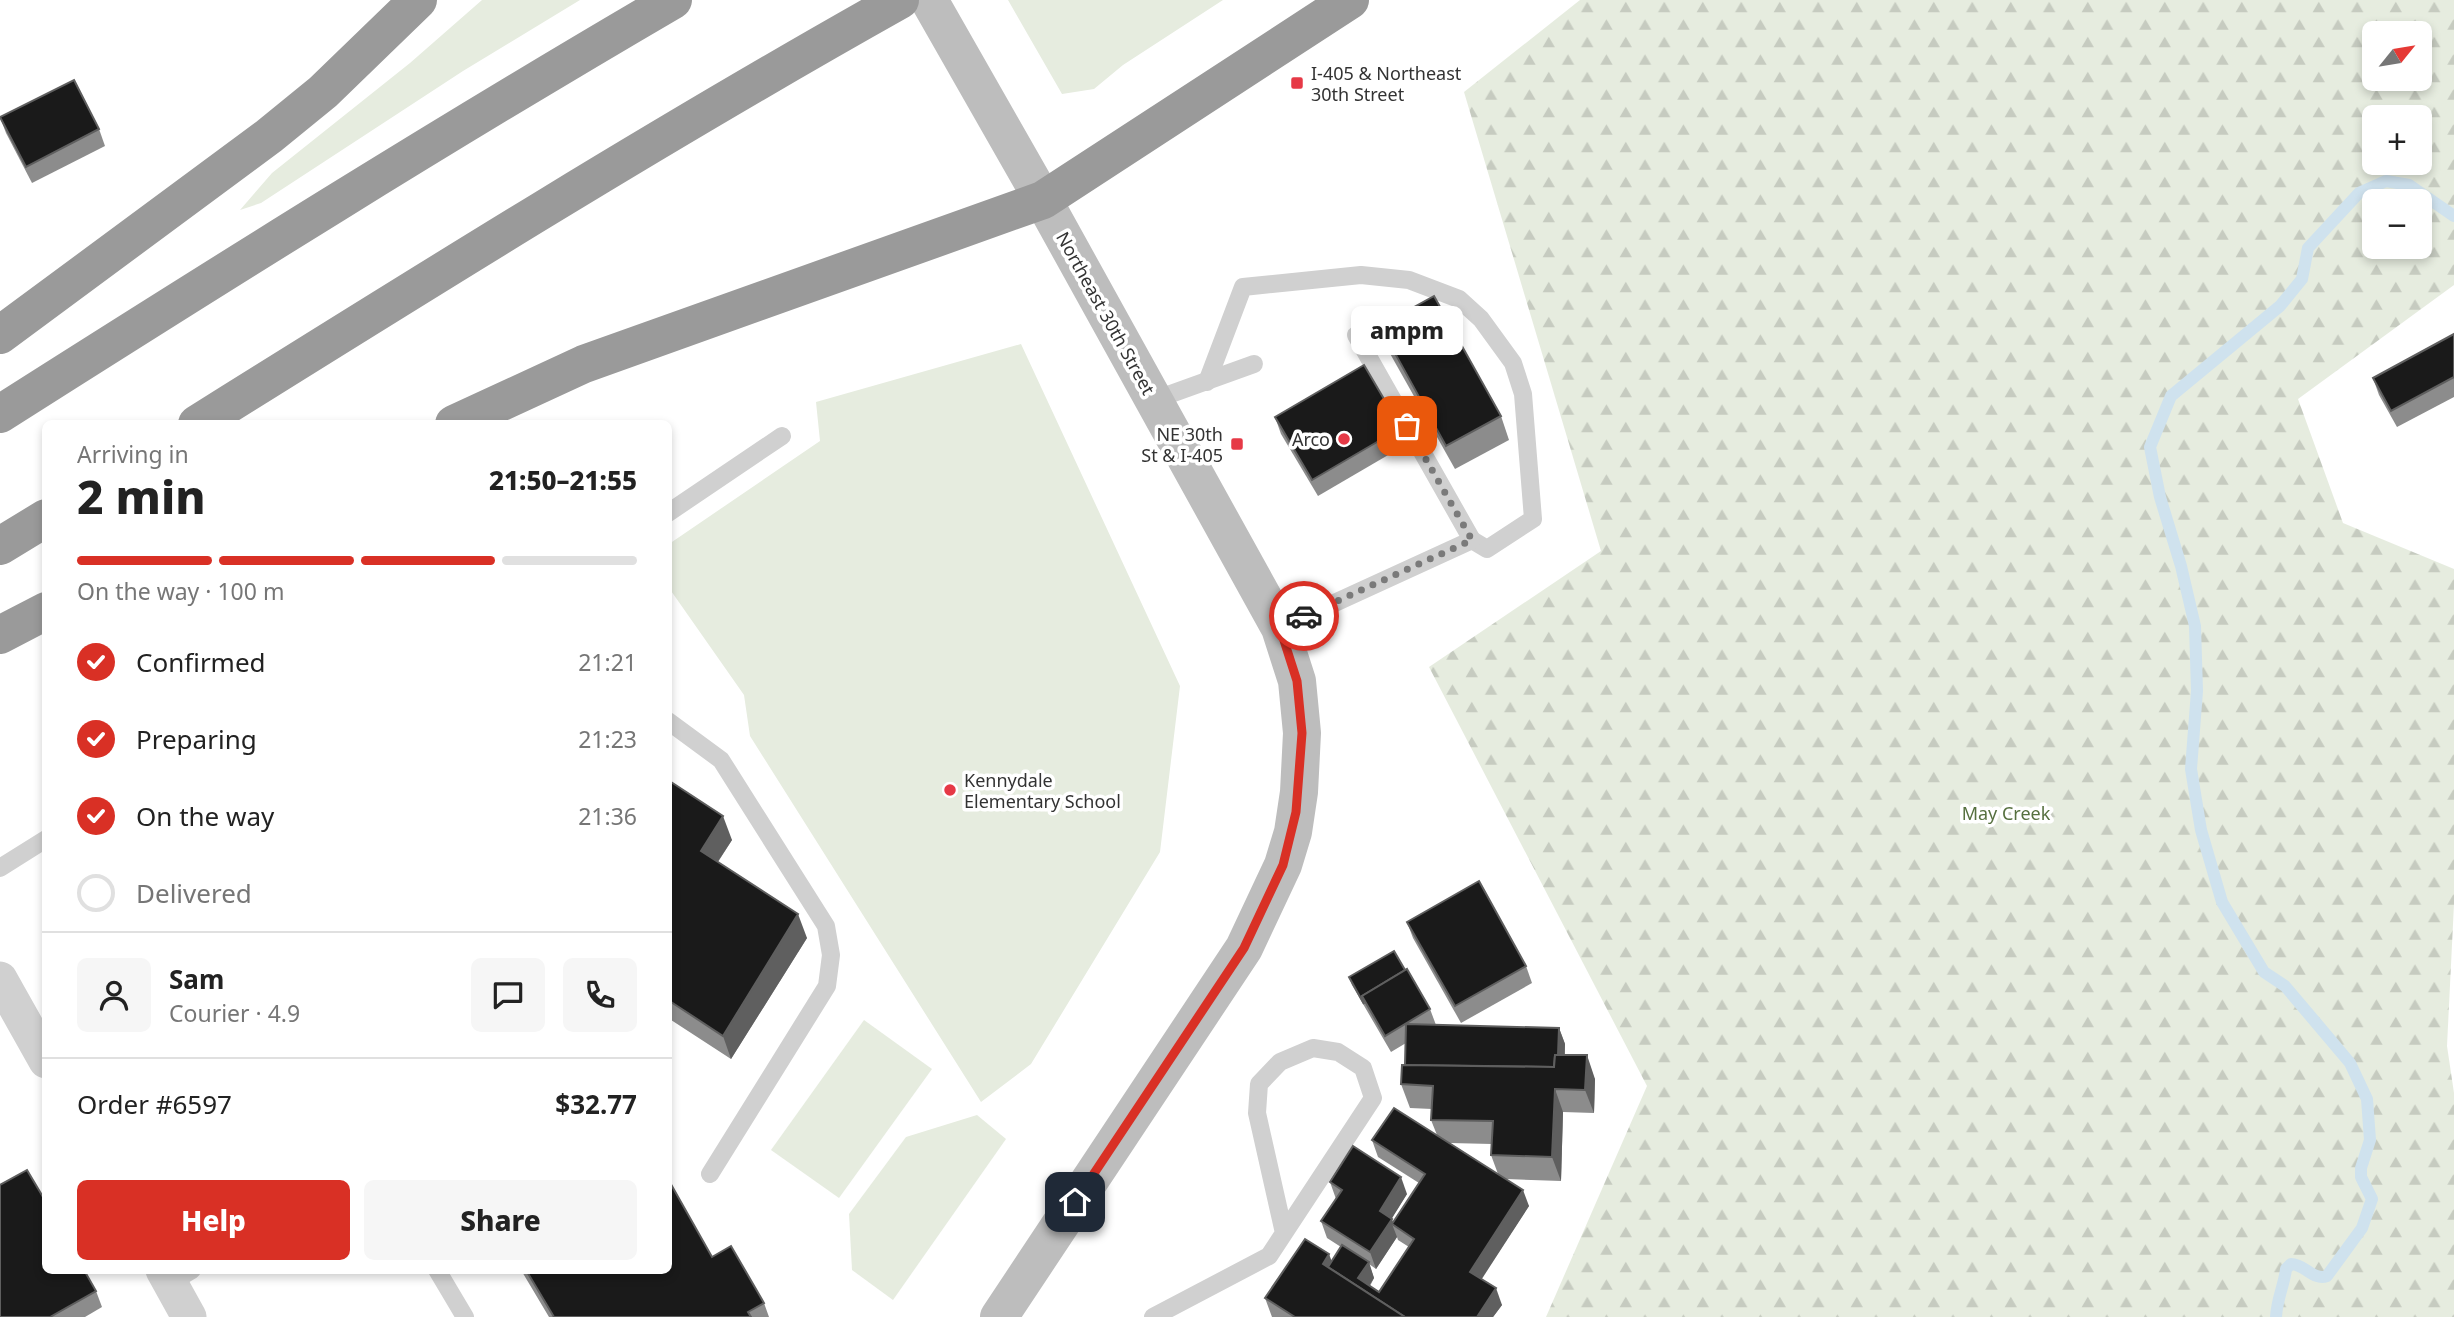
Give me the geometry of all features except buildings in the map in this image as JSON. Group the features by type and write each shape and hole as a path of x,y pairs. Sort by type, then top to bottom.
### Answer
{"highway":[{"path":"0,335 269,136 323,92 418,0"},
{"path":"0,414 526,86 673,0"},
{"path":"203,420 560,198 751,84 900,0"},
{"path":"463,420 584,364 1043,200 1350,0"},
{"path":"0,546 42,520"},
{"path":"0,635 42,613"}],"street":[{"name":"Northeast 30th Street","path":"929,0 1280,628 1297,681 1302,733 1293,832 1283,865 1244,948 999,1317"},
{"path":"0,979 42,1054"},
{"path":"175,1275 189,1317"}],"lane":[{"path":"1207,382 1243,287 1361,275 1409,280 1459,299 1481,319 1513,363 1522,394 1532,519 1487,549 1472,540 1356,335"},
{"path":"1154,400 1254,364"},
{"path":"672,510 782,436"},
{"path":"1280,628 1472,540"},
{"path":"672,724 721,760 826,926 831,955 827,986 710,1174"},
{"path":"0,868 42,842"},
{"path":"1153,1317 1269,1256 1373,1098 1363,1068 1338,1052 1313,1048 1280,1062 1259,1084 1257,1113 1284,1233"},
{"path":"439,1274 465,1317"}],"green space":[{"path":"482,0 580,0 463,71 261,203 240,210 272,173 410,63"},
{"path":"1008,0 1223,0 1123,65 1094,89 1062,94"},
{"name":"May Creek","path":"1580,0 2454,0 2454,285 2298,399 2343,523 2454,569 2454,904 2447,1046 2454,1093 2454,1317 1546,1317 1647,1086 1429,667 1601,551 1464,92"},
{"path":"1021,344 1180,686 1160,852 1031,1064 981,1102 750,736 744,695 672,592 672,542 820,441 816,402"},
{"path":"864,1020 932,1069 839,1198 771,1150"},
{"path":"977,1115 1006,1139 893,1300 852,1270 849,1214 906,1137"}],"waterway":[{"name":"May Creek","path":"2276,1317 2286,1269 2291,1264 2317,1276 2327,1276 2362,1228 2372,1199 2361,1177 2361,1168 2370,1140 2367,1099 2350,1063 2285,986 2264,972 2222,902 2201,830 2191,769 2197,691 2195,626 2181,566 2160,497 2150,447 2171,396 2280,306 2302,279 2308,248 2359,193 2386,181 2409,185 2454,216"}],"way so far":[{"path":"1304,616 1472,540 1407,426"}],"place":[{"name":"I-405 & Northeast 30th Street","path":"1297,83"},
{"name":"ampm","path":"1407,426"},
{"name":"Arco","path":"1344,439"},
{"name":"NE 30th St & I-405","path":"1237,444"},
{"name":"Kennydale Elementary School","path":"950,790"}],"route":[{"path":"1075,1202 1244,948 1283,865 1296,812 1302,733 1297,681 1280,628 1304,616"}]}
